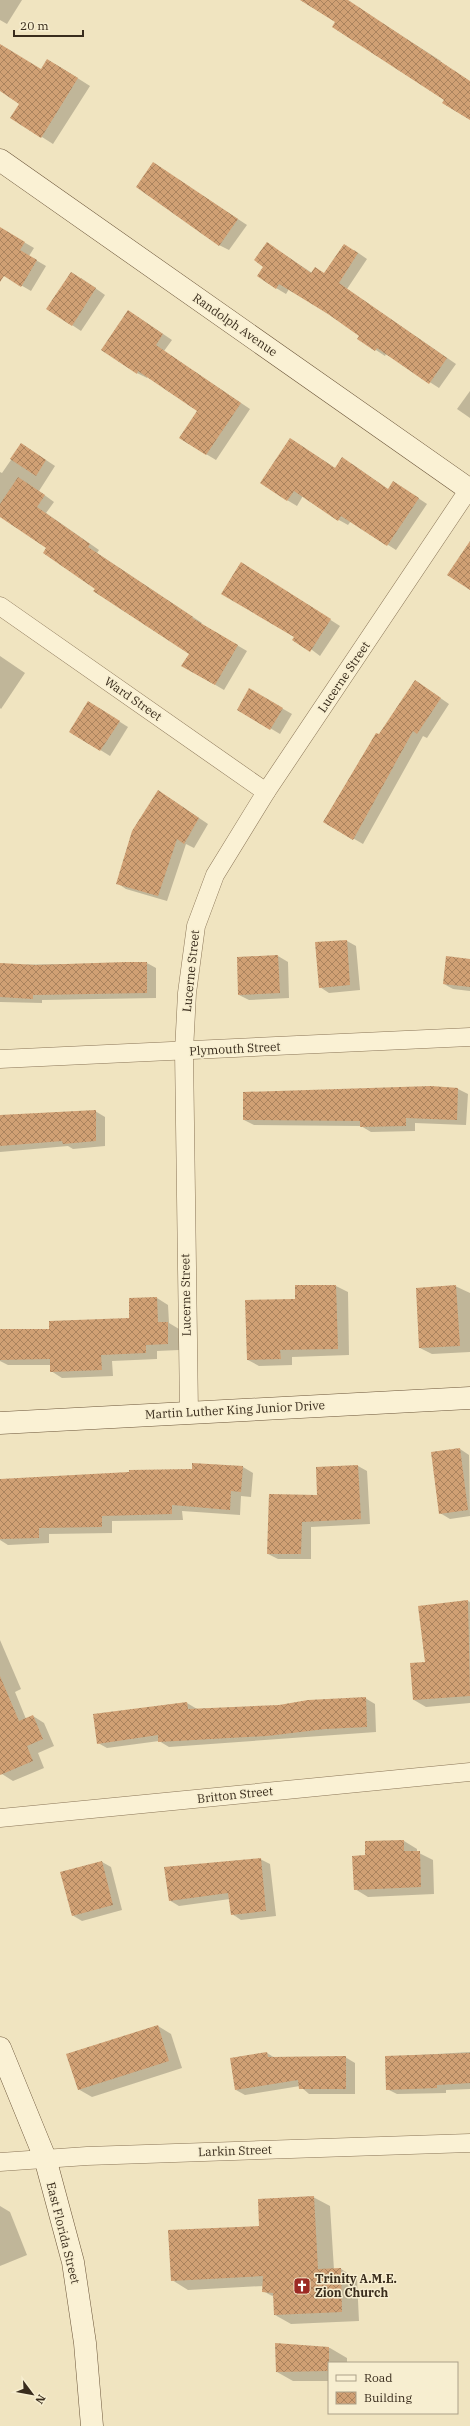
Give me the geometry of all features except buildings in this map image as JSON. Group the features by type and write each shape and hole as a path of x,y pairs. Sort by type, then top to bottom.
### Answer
{"main road":[{"name":"Randolph Avenue","path":"0,160 470,490"},
{"name":"Martin Luther King Junior Drive","path":"0,1423 470,1398"},
{"name":"East Florida Street","path":"0,2048 45,2158 72,2262 85,2343 92,2426"}],"street":[{"name":"Lucerne Street","path":"190,1412 184,1051 187,993 196,926 215,875 266,792 470,490"},
{"name":"Ward Street","path":"0,606 266,792"},
{"name":"Plymouth Street","path":"0,1059 470,1037"},
{"name":"Britton Street","path":"0,1818 470,1772"},
{"name":"Larkin Street","path":"0,2162 45,2158 470,2143"}],"place":[{"name":"Trinity A.M.E. Zion Church","path":"302,2286"}]}
